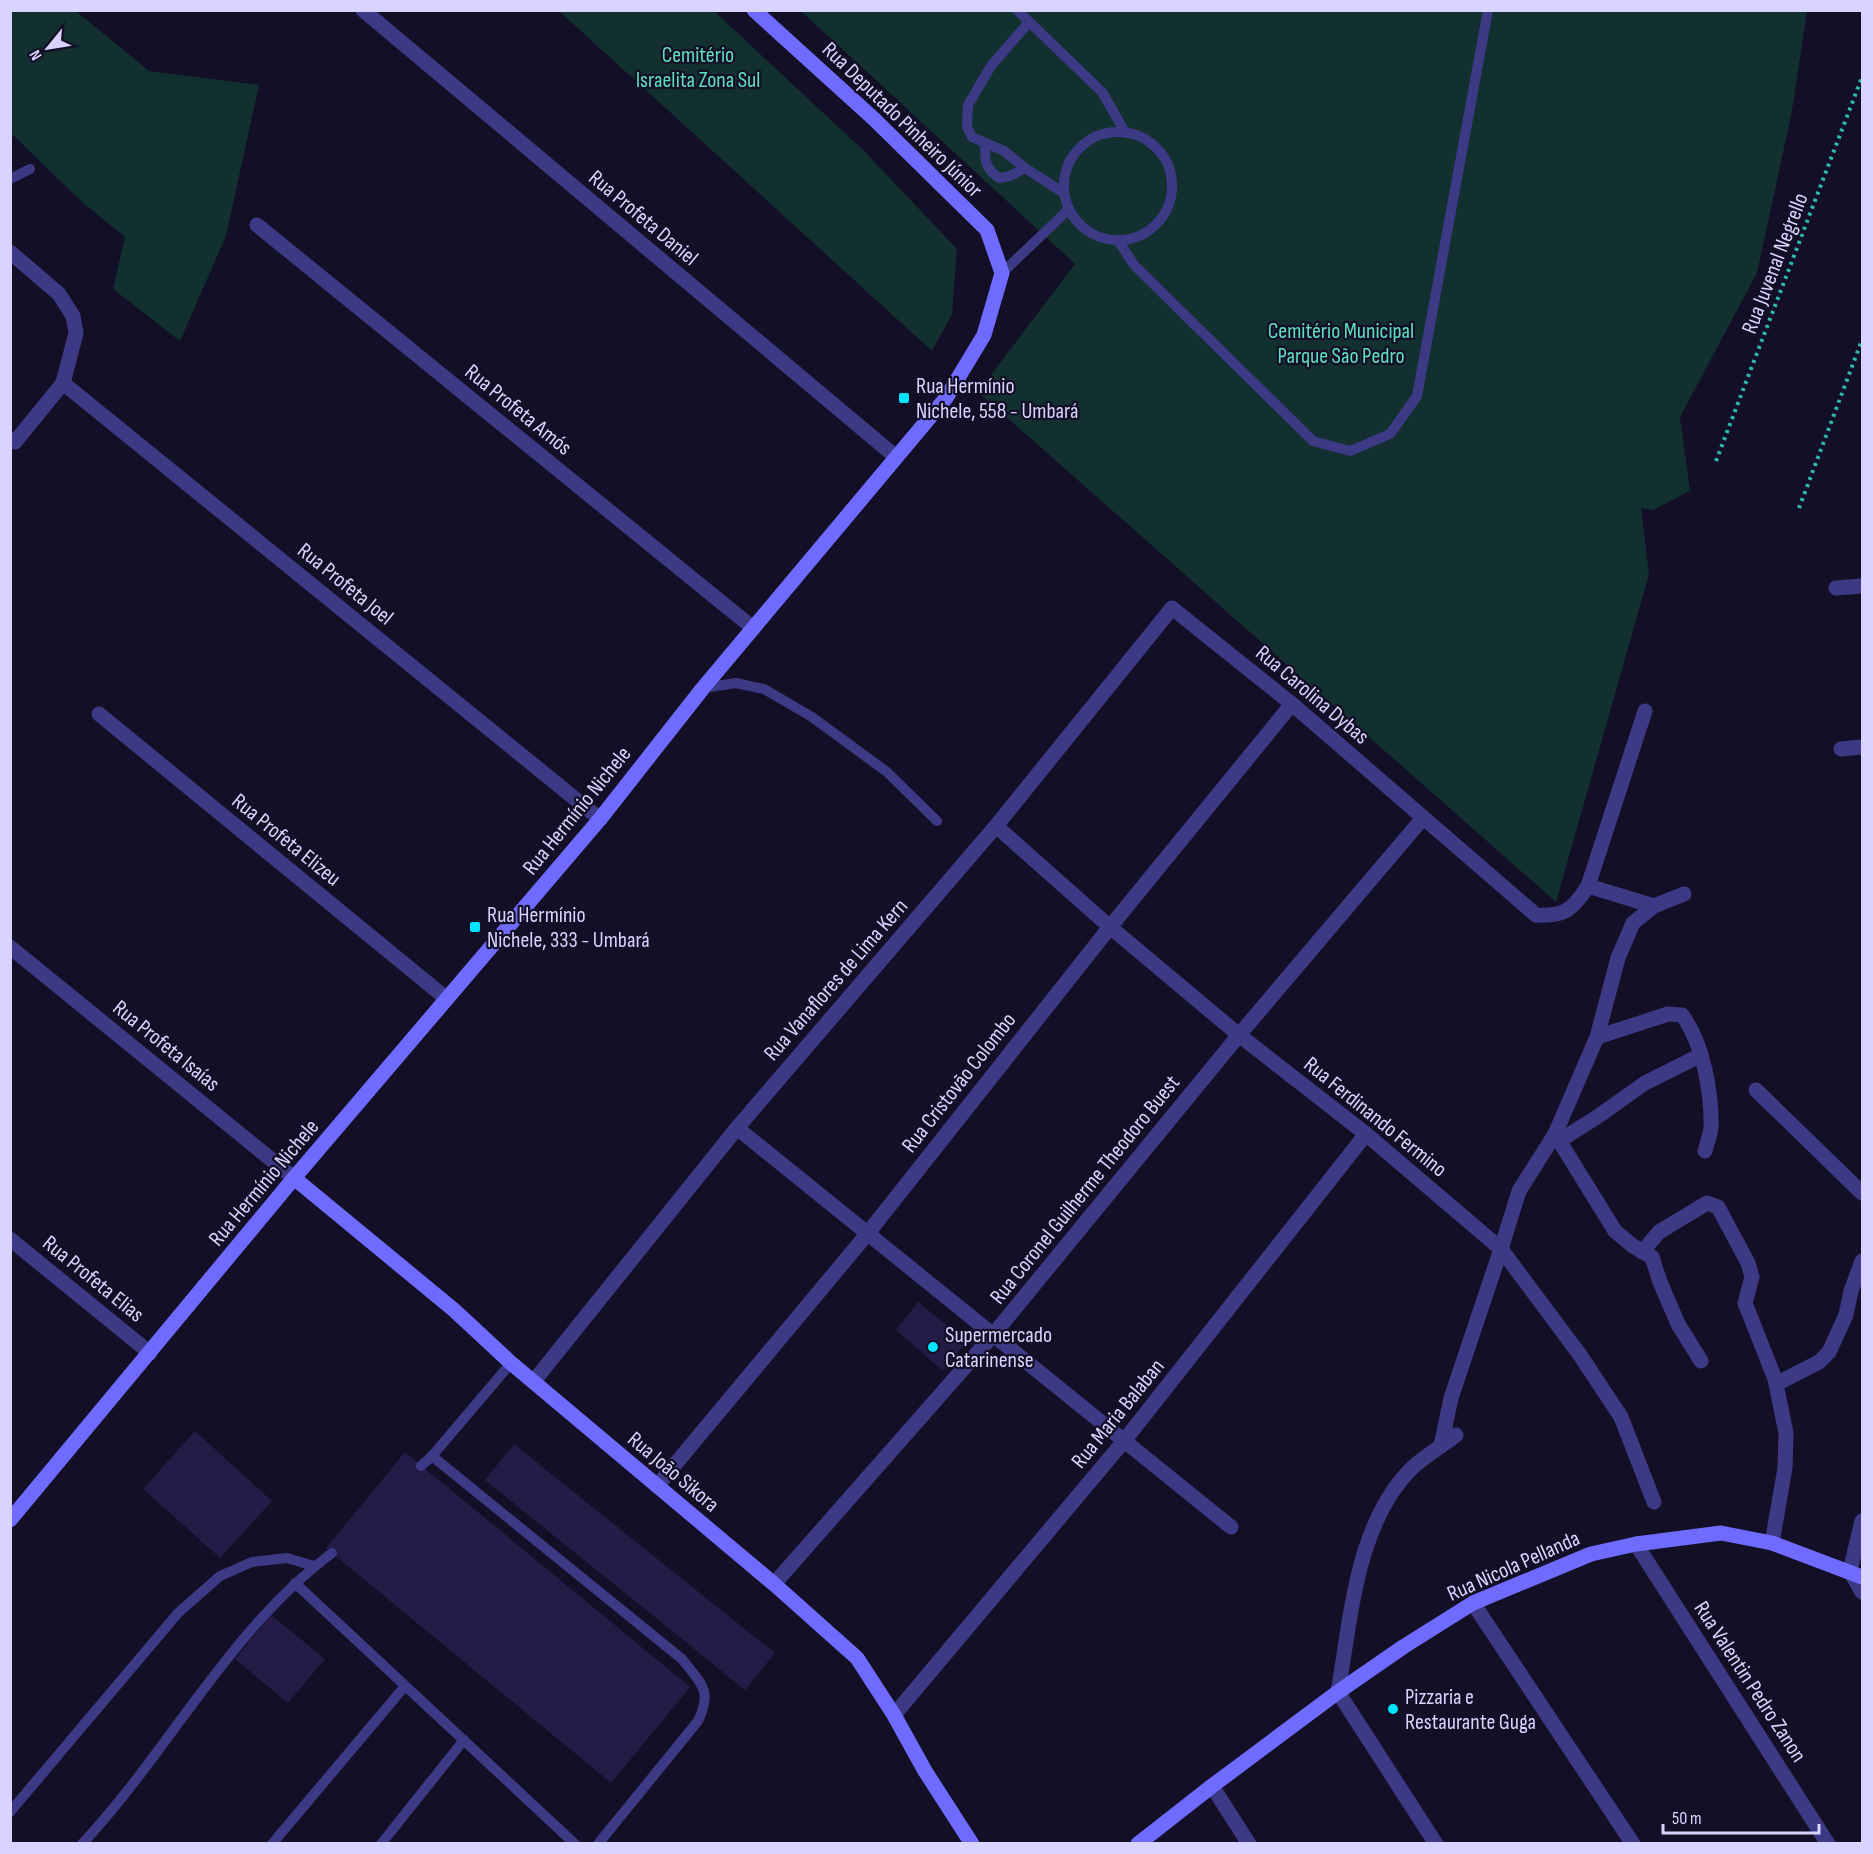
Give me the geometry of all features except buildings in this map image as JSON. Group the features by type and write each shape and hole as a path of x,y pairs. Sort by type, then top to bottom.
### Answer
{"street":[{"name":"Rua Profeta Daniel","path":"363,10 896,458"},
{"name":"Rua Deputado Pinheiro Júnior","path":"754,10 874,119 987,230 1002,273"},
{"name":"Rua Profeta Amós","path":"256,225 753,628"},
{"path":"10,252 59,294 73,316 76,333 63,383 15,442 10,439"},
{"name":"Rua Hermínio Nichele","path":"10,1520 294,1178 600,819 703,688 946,398 984,334 1002,273"},
{"name":"Rua Profeta Joel","path":"63,383 600,819"},
{"path":"1836,588 1863,586"},
{"name":"Rua Carolina Dybas","path":"1172,608 1292,704 1536,915 1561,913 1575,905 1588,886"},
{"name":"Rua Vanaflores de Lima Kern","path":"534,1381 737,1128 996,826 1172,608"},
{"name":"Rua Cristovão Colombo","path":"657,1486 868,1233 1110,927 1292,704"},
{"path":"1645,711 1588,886 1654,906"},
{"name":"Rua Profeta Elizeu","path":"99,714 447,999"},
{"path":"1841,749 1863,747"},
{"name":"Rua Coronel Guilherme Theodoro Buest","path":"774,1584 993,1335 1239,1035 1423,818"},
{"name":"Rua Ferdinando Fermino","path":"996,826 1110,927 1239,1035 1366,1134 1501,1249 1580,1355 1621,1417 1654,1502"},
{"path":"1441,1446 1450,1398 1519,1191 1557,1138 1597,1037 1618,958 1629,932 1633,923 1654,906 1684,894"},
{"name":"Rua Profeta Isaías","path":"10,947 294,1178"},
{"path":"1597,1037 1668,1014 1682,1015 1689,1024 1701,1055 1710,1095 1711,1130 1705,1151"},
{"path":"1557,1138 1597,1117 1645,1083 1701,1055"},
{"path":"1756,1090 1863,1193"},
{"path":"737,1128 1231,1527"},
{"name":"Rua Maria Balaban","path":"894,1715 1124,1441 1366,1134"},
{"path":"1557,1138 1616,1231 1642,1252 1652,1257 1678,1324 1701,1361"},
{"name":"Rua João Sikora","path":"294,1178 454,1310 512,1363 774,1584 856,1658 894,1715 925,1771 972,1844"},
{"path":"1642,1252 1659,1232 1707,1203 1719,1207 1750,1270 1752,1277 1745,1303 1776,1384 1786,1433 1785,1468 1772,1543"},
{"name":"Rua Profeta Elias","path":"10,1239 150,1353"},
{"path":"1776,1384 1819,1362 1829,1352 1846,1315 1851,1291 1863,1261"},
{"path":"1436,1844 1338,1692 1360,1562 1374,1526 1391,1494 1413,1468 1456,1435"},
{"path":"1863,1521 1856,1574 1863,1592"},
{"name":"Rua Nicola Pellanda","path":"1138,1844 1212,1786 1402,1647 1473,1603 1591,1554 1636,1544 1721,1533 1772,1543 1856,1574"},
{"name":"Rua Valentin Pedro Zanon","path":"1636,1544 1828,1844"},
{"path":"1473,1603 1633,1844"},
{"path":"1212,1786 1249,1844"}],"lane":[{"path":"1017,10 1102,92 1125,132"},
{"path":"1118,240 1134,265 1312,441 1350,451 1390,434 1417,396 1488,10"},
{"path":"1029,22 991,66 968,105 967,128 972,137 1004,151 1025,168 1064,193"},
{"path":"1109,132 1125,132 1143,137 1157,148 1167,163 1172,181 1170,199 1163,215 1151,228 1136,237 1118,240 1089,231 1077,221 1069,209 1064,193 1066,171 1080,147 1093,137 1109,132"},
{"path":"985,143 985,158 989,171 999,178 1010,176 1025,168"},
{"path":"10,179 30,169"},
{"path":"1002,273 1069,209"},
{"path":"703,688 736,683 764,688 812,717 887,772 937,821"},
{"path":"421,1466 512,1363"},
{"path":"432,1456 682,1659 703,1686 706,1704 698,1721 598,1844"},
{"path":"82,1844 106,1818 222,1663 262,1616 295,1583 332,1552"},
{"path":"10,1812 178,1613 219,1576 252,1562 287,1558 314,1566"},
{"path":"295,1583 575,1844"},
{"path":"272,1844 405,1686"},
{"path":"381,1844 464,1740"}],"path":[{"name":"Rua Juvenal Negrello","path":"1716,461 1863,77"},
{"path":"1799,508 1863,340"}],"green space":[{"path":"11,10 76,11 149,71 259,85 226,236 180,341 113,289 125,237 82,202 11,135"},
{"name":"Cemitério Israelita Zona Sul","path":"559,11 714,11 863,150 957,249 952,314 932,351"},
{"name":"Cemitério Municipal Parque São Pedro","path":"801,11 1807,11 1792,111 1757,273 1680,417 1690,491 1653,510 1641,508 1649,574 1556,902 978,392 1075,264"}],"place":[{"name":"Rua Hermínio Nichele, 558 - Umbará","path":"904,398"},
{"name":"Rua Hermínio Nichele, 333 - Umbará","path":"475,927"},
{"name":"Supermercado Catarinense","path":"933,1347"},
{"name":"Pizzaria e Restaurante Guga","path":"1393,1709"}]}
